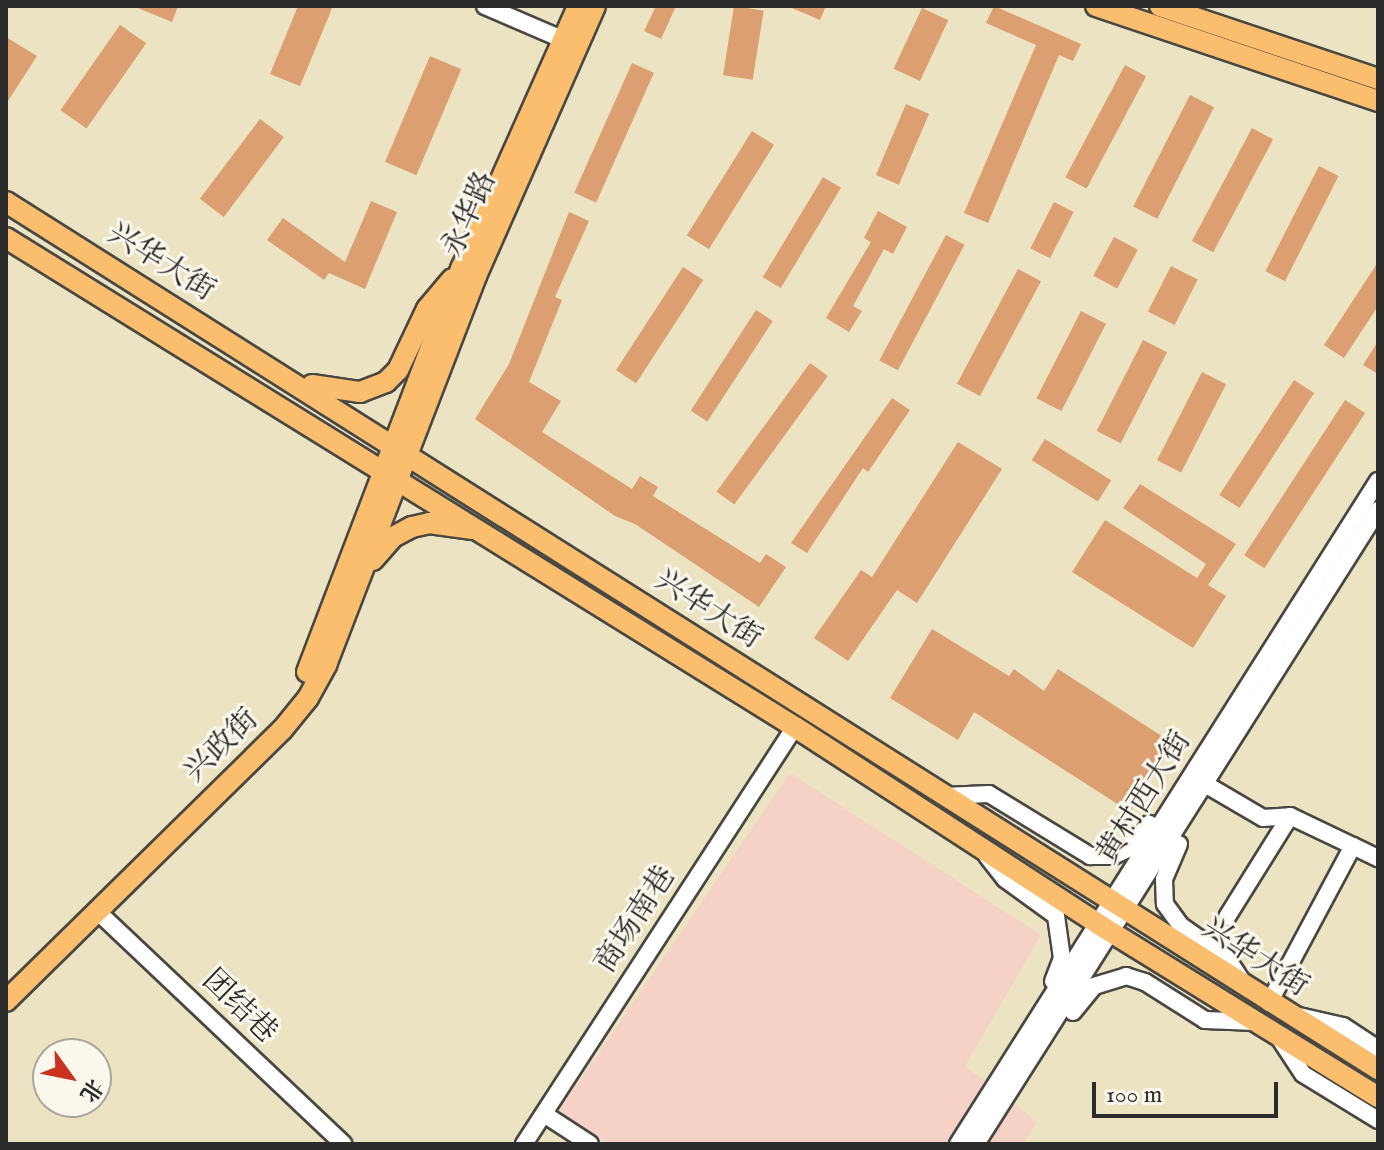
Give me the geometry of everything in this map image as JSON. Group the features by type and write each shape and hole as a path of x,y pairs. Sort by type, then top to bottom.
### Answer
{"main road":[{"name":"永华路","path":"400,447 462,267 578,6"},
{"name":"永华路","path":"400,447 595,6"},
{"path":"1096,6 1378,101"},
{"path":"1160,6 1378,79"},
{"name":"兴华大街","path":"6,202 400,447 942,796 1120,904 1248,991 1378,1069"},
{"name":"兴华大街","path":"6,238 391,474 795,727 1105,928 1378,1097"},
{"path":"279,371 338,391 360,392 386,382 398,370 427,309 462,267"},
{"path":"391,474 400,447"},
{"name":"兴政街","path":"6,1001 296,715 326,665 356,587 391,474"},
{"name":"兴政街","path":"6,990 276,724 314,658 391,474"},
{"path":"356,587 393,537 412,527 429,523 482,531"}],"street":[{"path":"485,6 564,40"},
{"name":"黄村西大街","path":"976,1144 1026,1067 1186,785 1378,481"},
{"name":"黄村西大街","path":"1120,904 1193,804 1378,510"},
{"name":"商场南巷","path":"524,1144 795,727"},
{"path":"1205,784 1263,818 1290,816 1378,858"},
{"path":"942,796 989,794 1090,856 1113,856 1135,843 1159,809 1186,785"},
{"path":"1193,804 1164,879 1165,904 1180,925 1227,958 1248,991"},
{"path":"1227,917 1290,816"},
{"path":"979,845 1005,879 1047,906 1060,926 1062,958 1032,1028"},
{"path":"1353,846 1277,1008 1343,1026 1378,1049"},
{"name":"团结巷","path":"97,911 343,1144"},
{"name":"黄村西大街","path":"958,1144 1032,1028 1105,928"},
{"path":"1026,1067 1051,1046 1094,986 1115,978 1145,982 1205,1020 1266,1026 1303,1074 1378,1120"},
{"path":"544,1114 590,1144"}],"shaded area":[{"path":"790,773 1041,935 965,1066 1037,1122 1023,1144 609,1144 559,1111"}],"building":[{"path":"133,6 178,6 172,22"},
{"path":"298,6 333,6 300,86 270,74"},
{"path":"656,6 676,6 661,39 644,31"},
{"path":"734,6 764,11 753,80 723,75"},
{"path":"787,6 826,6 820,20"},
{"path":"994,6 1081,44 1073,61 1059,55 988,223 964,213 1036,45 986,23"},
{"path":"922,8 948,20 920,81 894,69"},
{"path":"120,25 146,43 87,129 60,110"},
{"path":"6,37 37,56 6,104"},
{"path":"430,56 461,69 416,175 385,162"},
{"path":"632,63 654,73 596,202 574,193"},
{"path":"1125,65 1146,76 1087,188 1065,177"},
{"path":"1190,95 1214,107 1157,219 1133,206"},
{"path":"906,104 929,114 899,185 876,175"},
{"path":"260,119 284,137 224,217 200,199"},
{"path":"1252,128 1273,139 1213,252 1192,241"},
{"path":"752,131 774,145 709,249 687,235"},
{"path":"1319,166 1339,176 1285,281 1265,271"},
{"path":"823,177 841,188 781,288 763,277"},
{"path":"371,201 397,212 365,289 329,273 324,280 267,240 283,218 345,262"},
{"path":"1054,202 1074,212 1050,258 1030,248"},
{"path":"878,211 907,227 893,254 884,249 853,306 862,311 849,332 826,318 871,242 864,238"},
{"path":"569,212 589,221 555,297 562,300 529,382 561,401 542,432 632,489 640,476 658,487 653,496 760,563 766,554 786,567 759,607 635,524 615,516 475,419 509,364"},
{"path":"946,235 965,245 898,370 879,360"},
{"path":"1114,237 1138,250 1117,289 1093,276"},
{"path":"1378,262 1378,306 1344,358 1324,345"},
{"path":"1171,266 1198,280 1175,325 1148,311"},
{"path":"683,267 703,280 636,383 616,370"},
{"path":"1018,269 1041,281 980,396 957,384"},
{"path":"756,310 773,321 707,422 691,411"},
{"path":"1081,311 1106,324 1061,411 1037,398"},
{"path":"1143,340 1167,352 1121,443 1097,431"},
{"path":"1378,341 1378,374 1363,365"},
{"path":"810,363 828,376 734,505 717,492"},
{"path":"1202,372 1226,384 1181,472 1157,460"},
{"path":"1294,380 1314,393 1240,508 1219,495"},
{"path":"892,398 910,410 868,472 863,468 807,553 791,543"},
{"path":"1345,400 1365,413 1264,568 1244,555"},
{"path":"1045,439 1111,480 1098,502 1032,460"},
{"path":"958,442 1002,469 917,603 897,590 848,661 814,638 861,570 872,577"},
{"path":"1140,484 1236,544 1208,585 1226,596 1193,648 1072,572 1105,520 1197,578 1206,564 1123,508"},
{"path":"932,629 1009,676 1014,669 1044,691 1058,669 1174,744 1130,812 974,712 958,740 890,698"}]}
